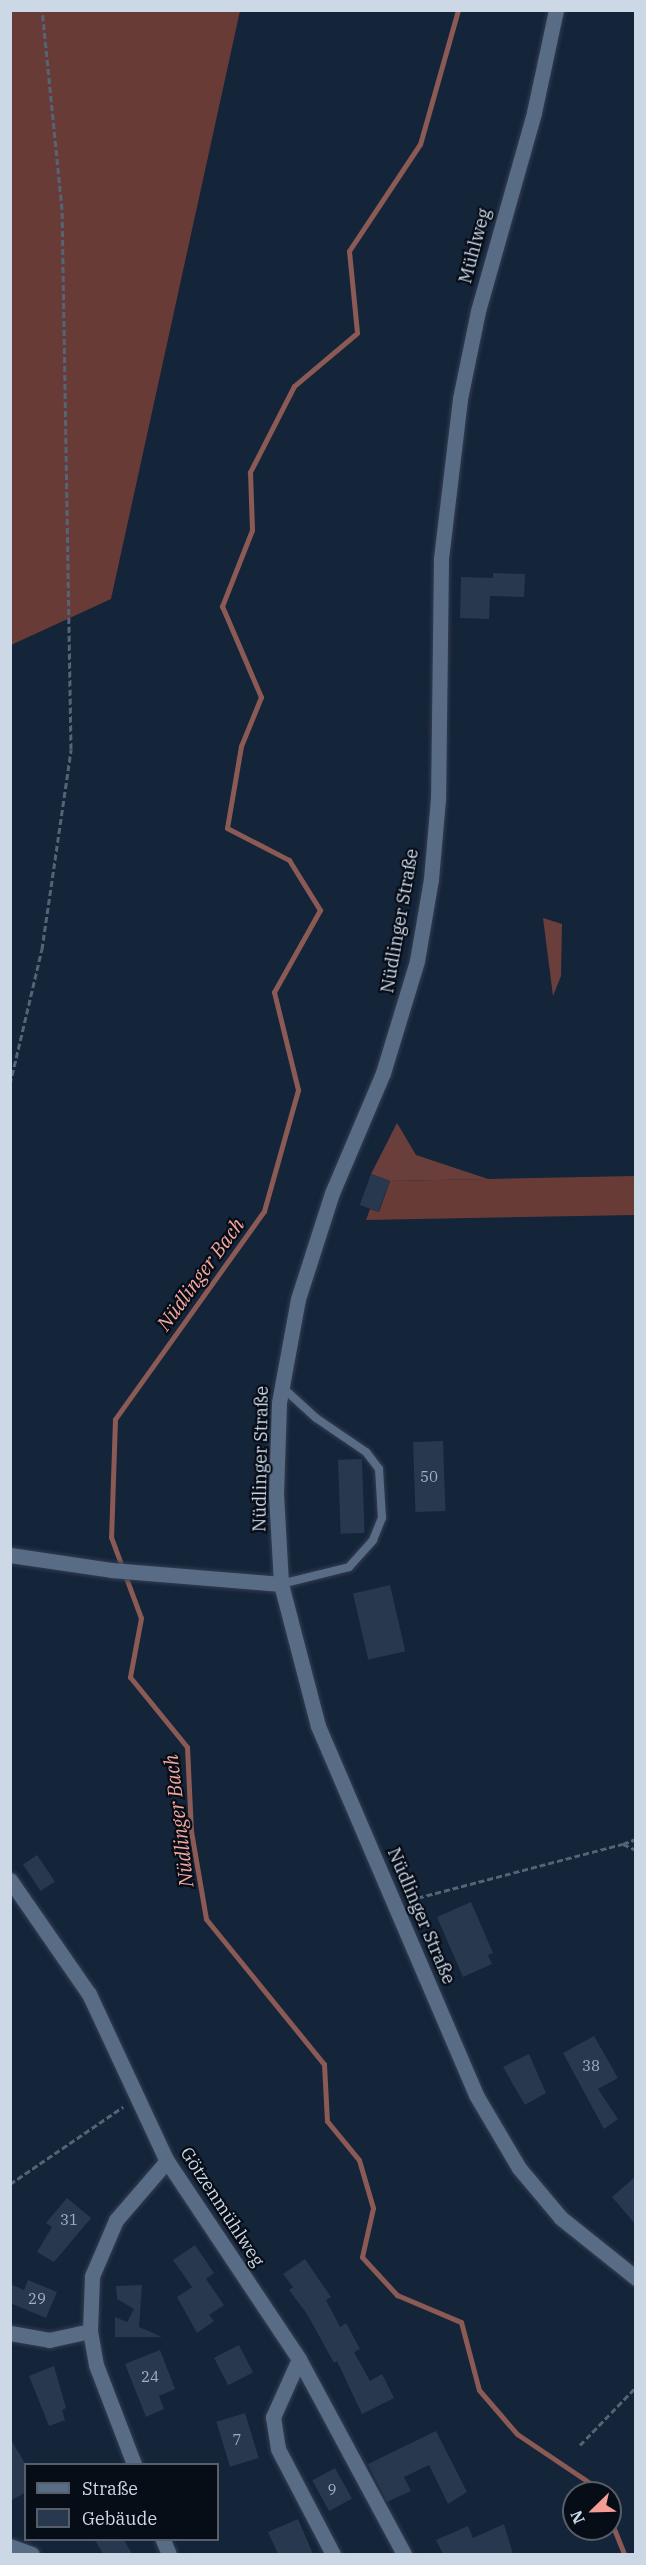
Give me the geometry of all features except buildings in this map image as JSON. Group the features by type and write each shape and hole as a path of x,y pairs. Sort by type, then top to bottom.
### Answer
{"street":[{"name":"Mühlweg","path":"446,494 460,399 478,311 534,113 556,10"},
{"name":"Nüdlinger Straße","path":"446,494 441,559 438,799 431,879 417,961 382,1073 332,1192 298,1299 281,1386 276,1494 281,1584 318,1726 476,2095 519,2168 561,2218 636,2278"},
{"path":"10,1555 111,1570 281,1584"},
{"name":"Götzenmühlweg","path":"10,1880 88,1994 167,2161 299,2359 404,2554"},
{"path":"134,2463 96,2365 90,2331 92,2276 116,2220 167,2161"},
{"path":"10,2333 49,2340 90,2331"},
{"path":"299,2359 273,2417 278,2449 333,2554"},
{"path":"10,2546 32,2554"}],"lane":[{"path":"281,1386 372,1460 379,1469 382,1518 373,1540 349,1567 281,1584"}],"path":[{"path":"10,1084 42,948 71,749 62,209 42,10"},
{"path":"395,1903 636,1839"},
{"path":"623,1844 636,1850"},
{"path":"10,2184 136,2098"},
{"path":"580,2445 636,2387"}],"shaded area":[{"path":"10,11 240,11 111,599 11,645"},
{"path":"543,918 562,924 561,976 553,996"},
{"path":"397,1123 416,1155 488,1179 390,1181 371,1174"},
{"path":"635,1176 635,1215 366,1220 370,1209 379,1212 390,1181"}],"waterway":[{"name":"Nüdlinger Bach","path":"458,10 420,144 349,251 357,333 294,386 250,472 252,530 222,606 261,697 241,746 227,828 289,860 320,910 274,992 298,1090 264,1211 115,1419 111,1537 141,1618 130,1677 187,1747 191,1831 206,1919 324,2064 327,2121 359,2160 373,2208 362,2257 397,2295 461,2322 479,2390 517,2434 587,2481"},
{"name":"Nüdlinger Bach","path":"619,2541 624,2554"}]}
